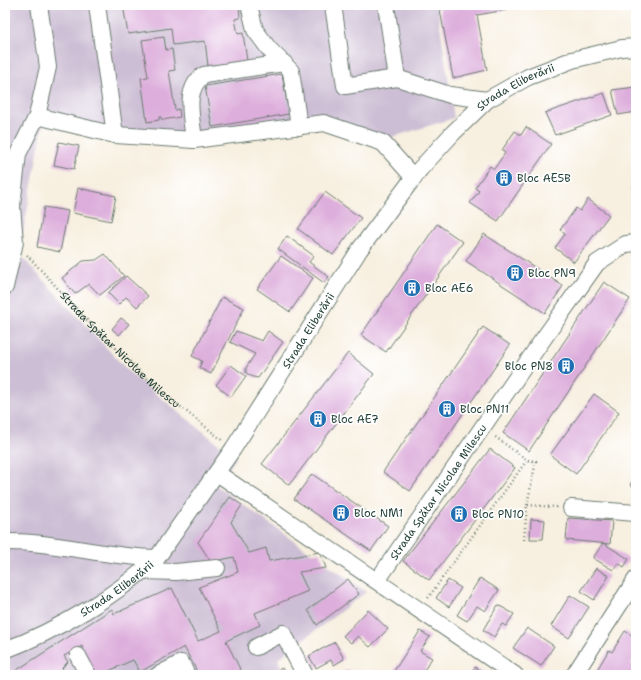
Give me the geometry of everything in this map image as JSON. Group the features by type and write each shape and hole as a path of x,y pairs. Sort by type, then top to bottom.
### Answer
{"street":[{"path":"5,287 15,242 12,206 18,154 37,116 48,67 39,5"},
{"path":"96,5 115,135"},
{"path":"249,5 255,30 269,49 291,71 299,127"},
{"path":"333,5 345,86 397,78 450,95 487,100"},
{"path":"386,5 397,78"},
{"name":"Strada Eliberării","path":"5,650 61,624 144,571 157,558 233,449 360,249 414,178 453,133 487,100 528,77 572,60 622,48 636,47"},
{"path":"194,140 190,105 192,90 197,80 204,75 284,63"},
{"path":"37,116 115,135 194,140 324,123 383,143 414,178"},
{"name":"Strada Spătar Nicolae Milescu","path":"377,581 598,263 626,244 636,242"},
{"path":"217,473 515,675"},
{"path":"571,508 636,512"},
{"path":"5,542 27,542 130,558 157,558"},
{"path":"144,571 176,572 217,568"},
{"path":"574,675 636,579"},
{"path":"256,647 283,633 305,675"},
{"path":"78,656 88,675"},
{"path":"158,675 181,663 187,675"}],"path":[{"name":"Strada Spătar Nicolae Milescu","path":"15,242 87,320 156,387 233,449"},
{"path":"482,428 527,460 536,461 527,505 524,540"},
{"path":"420,610 527,460"},
{"path":"527,505 571,508"}],"shaded area":[{"path":"5,5 437,5 454,118 386,139 332,120 201,134 122,130 45,115 19,254 129,372 236,458 217,486 366,592 278,659 286,675 5,675"}],"building":[{"path":"123,5 239,5 240,18 235,19 238,34 243,33 247,61 208,66 205,41 173,45 171,28 128,34"},
{"path":"439,5 506,5 506,10 477,15 487,70 453,78"},
{"path":"164,37 166,50 172,49 175,70 169,71 175,110 179,109 180,117 162,120 161,117 159,117 159,120 147,122 141,78 148,77 142,40"},
{"path":"282,74 289,114 212,127 205,86"},
{"path":"636,87 636,112 618,115 612,90"},
{"path":"604,93 612,115 555,135 545,113"},
{"name":"Bloc AE5B","path":"526,127 551,144 498,221 470,203 479,191 475,188 490,166 494,169 505,153 502,150 515,131 521,135"},
{"path":"59,142 79,146 74,169 54,165"},
{"path":"633,185 636,185 636,214 633,214"},
{"path":"78,188 116,196 111,221 73,213"},
{"path":"325,192 361,218 333,255 298,229"},
{"path":"588,199 609,215 574,262 555,248 565,234 560,230 576,208 580,211"},
{"path":"44,207 68,211 60,252 37,247"},
{"name":"Bloc AE6","path":"437,224 463,242 386,352 361,335"},
{"name":"Bloc PN9","path":"484,234 563,286 545,313 466,261"},
{"path":"287,236 314,256 309,262 329,277 324,283 278,249"},
{"path":"105,254 124,276 100,295 89,284 75,294 62,278 83,261 96,260"},
{"path":"281,256 313,278 290,312 257,289"},
{"path":"126,276 148,296 137,307 126,297 119,304 108,293"},
{"name":"Bloc PN8","path":"604,282 630,299 529,451 503,433"},
{"path":"222,297 244,308 211,374 199,368 202,361 192,356"},
{"path":"121,318 129,324 119,335 112,329"},
{"name":"Bloc PN11","path":"483,327 510,345 410,491 383,472"},
{"path":"236,331 262,341 268,331 283,342 258,378 246,373 246,368 255,354 230,342"},
{"name":"Bloc AE7","path":"348,353 374,374 289,485 262,464"},
{"path":"231,365 246,376 231,397 216,385"},
{"path":"594,394 619,412 576,474 550,455"},
{"name":"Bloc PN10","path":"490,449 515,468 429,580 403,561"},
{"name":"Bloc NM1","path":"312,474 388,526 371,551 294,499"},
{"path":"636,475 636,489 630,485"},
{"path":"230,497 242,505 231,522 249,553 266,548 269,561 320,552 326,568 299,572 308,591 255,613 260,625 226,641 243,675 199,675 184,647 140,672 133,660 100,675 95,675 82,646 64,656 68,662 62,668 65,673 70,670 73,675 9,675 112,609 114,614 172,588 198,641 221,631 199,587 238,572 234,557 211,562 198,542"},
{"path":"568,518 612,521 610,544 566,540"},
{"path":"531,519 545,520 543,539 530,539"},
{"path":"603,543 629,559 624,567 618,563 613,570 593,558"},
{"path":"596,568 609,576 594,600 581,591"},
{"path":"480,578 499,590 485,611 477,606 467,621 457,615"},
{"path":"348,579 359,594 317,625 308,610"},
{"path":"448,580 461,588 449,607 436,598"},
{"path":"570,595 589,607 569,638 551,626"},
{"path":"498,605 514,614 506,626 502,624 494,637 483,630"},
{"path":"368,610 388,629 370,647 358,636 351,643 343,636"},
{"path":"527,628 554,646 541,666 513,648"},
{"path":"420,631 430,637 420,651 432,658 421,675 392,674"},
{"path":"625,631 636,638 636,656 631,664 636,667 636,675 598,675 595,673 609,650 612,652"},
{"path":"335,642 344,659 334,665 331,660 316,668 309,656"},
{"path":"475,667 487,675 469,675"},
{"path":"282,668 286,675 269,675"},
{"path":"349,669 352,675 338,675"}],"place":[{"name":"Bloc AE5B","path":"504,178"},
{"name":"Bloc PN9","path":"515,273"},
{"name":"Bloc AE6","path":"412,288"},
{"name":"Bloc PN8","path":"566,366"},
{"name":"Bloc PN11","path":"447,409"},
{"name":"Bloc AE7","path":"318,419"},
{"name":"Bloc NM1","path":"341,513"},
{"name":"Bloc PN10","path":"459,514"}]}
